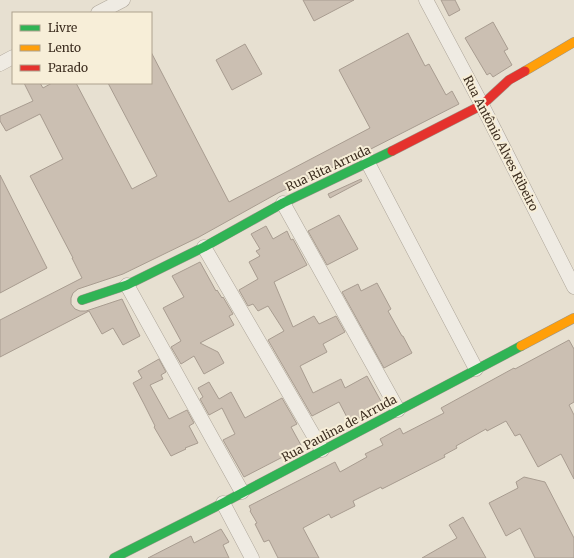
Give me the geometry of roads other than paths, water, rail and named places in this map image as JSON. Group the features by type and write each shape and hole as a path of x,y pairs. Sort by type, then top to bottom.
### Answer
{"street":[{"path":"100,12 122,0"},
{"name":"Rua Antônio Alves Ribeiro","path":"426,0 482,105 574,287"},
{"name":"Rua Rita Arruda","path":"82,300 128,285 204,247 283,202 368,163 482,105 509,80 574,42"},
{"path":"0,64 12,58"},
{"path":"368,163 476,369"},
{"path":"283,202 398,410"},
{"path":"204,247 322,450"},
{"path":"128,285 242,492"},
{"name":"Rua Paulina de Arruda","path":"114,558 223,503 574,318"},
{"path":"223,503 252,558"}]}
